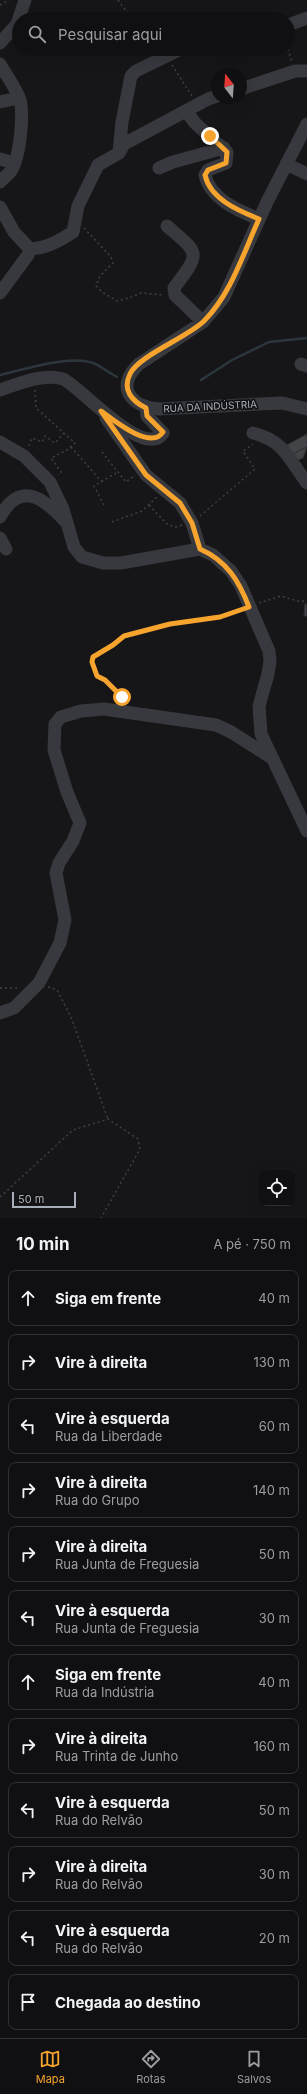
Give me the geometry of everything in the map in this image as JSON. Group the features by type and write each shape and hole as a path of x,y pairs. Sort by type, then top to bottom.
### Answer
{"street":[{"path":"21,12 25,0"},
{"path":"295,22 307,18"},
{"path":"0,43 12,30"},
{"path":"119,153 122,122 131,76 136,71 166,56"},
{"path":"0,64 19,98 21,105 20,134 14,163 11,171 0,182"},
{"path":"247,87 295,71 307,71"},
{"path":"0,102 19,98"},
{"path":"0,207 14,232 30,249 42,249 58,242 73,232 78,206 98,165 119,153 124,144 211,99"},
{"path":"192,108 195,123 227,152 226,163 208,170 205,175 207,183 221,199 259,219"},
{"path":"0,390 35,380 48,378 63,379 76,387 101,411 119,424 145,438 154,439 160,437 163,432 147,416 146,408 137,404 129,395 126,383 131,372 139,364 204,322 224,297 259,219 307,124"},
{"path":"159,168 173,162 224,148"},
{"path":"0,159 14,163"},
{"path":"286,164 307,174"},
{"path":"166,226 191,246 194,252 193,260 174,288 175,295 204,322"},
{"path":"0,294 28,255 30,249"},
{"name":"RUA DA INDÚSTRIA","path":"146,408 159,409 282,403 307,409"},
{"path":"101,411 146,475 180,503 190,520 200,549"},
{"path":"259,434 282,447 307,483"},
{"path":"0,442 24,456 50,482 68,524 69,536 74,547 82,557 103,563 138,562 200,549 214,555 231,571 241,586 269,650 270,661 260,706 259,720 262,734 307,831"},
{"path":"0,517 12,500 26,495 35,496 46,503 68,524"},
{"path":"0,1013 14,1008 39,983 60,943 65,920 56,873 59,863 73,841 80,823 67,792 54,750 55,724 61,717 81,711 104,709 216,725 232,732 272,758"}],"path":[{"path":"0,5 9,0"},
{"path":"118,0 127,12"},
{"path":"166,56 192,108"},
{"path":"76,220 111,257 113,263 100,276 96,286 102,292 117,301 141,293 175,295"},
{"path":"35,380 36,408 75,443 71,447 51,458 61,472 50,482"},
{"path":"24,456 32,438 42,442 45,436 55,443 64,433"},
{"path":"149,505 168,525 176,528 190,520 255,469 243,451 259,434"},
{"path":"71,447 102,482"},
{"path":"102,452 126,482 142,470"},
{"path":"104,505 94,486 118,472"},
{"path":"112,522 142,511 164,490"},
{"path":"114,701 122,697 105,680 97,676 92,662 93,657 113,645 124,636 170,624 220,617 281,596 297,601 307,601"},
{"path":"39,983 57,990 71,1017 108,1119 138,1139 140,1150 101,1218"},
{"path":"0,988 19,988"},
{"path":"0,1197 73,1130 108,1119"}],"building":[{"path":"307,434 307,447 290,455 285,446"},
{"path":"307,447 303,458 296,461 290,455"},
{"path":"305,604 307,604 307,616 304,616"}],"waterway":[{"path":"201,380 232,360 269,342 307,338"},
{"path":"0,375 34,366 59,362 83,361 93,363 117,377"}],"route":[{"path":"122,697 105,680 97,676 92,662 93,657 113,645 124,636 170,624 220,617 249,607 241,586 231,571 214,555 200,549 192,523 180,503 146,475 101,411 119,424 145,438 154,439 160,437 163,432 147,416 146,408 137,404 129,395 126,383 131,372 139,364 204,322 224,297 259,219 246,214 221,199 207,183 205,175 208,170 226,163 227,160 227,152 210,136"}]}
